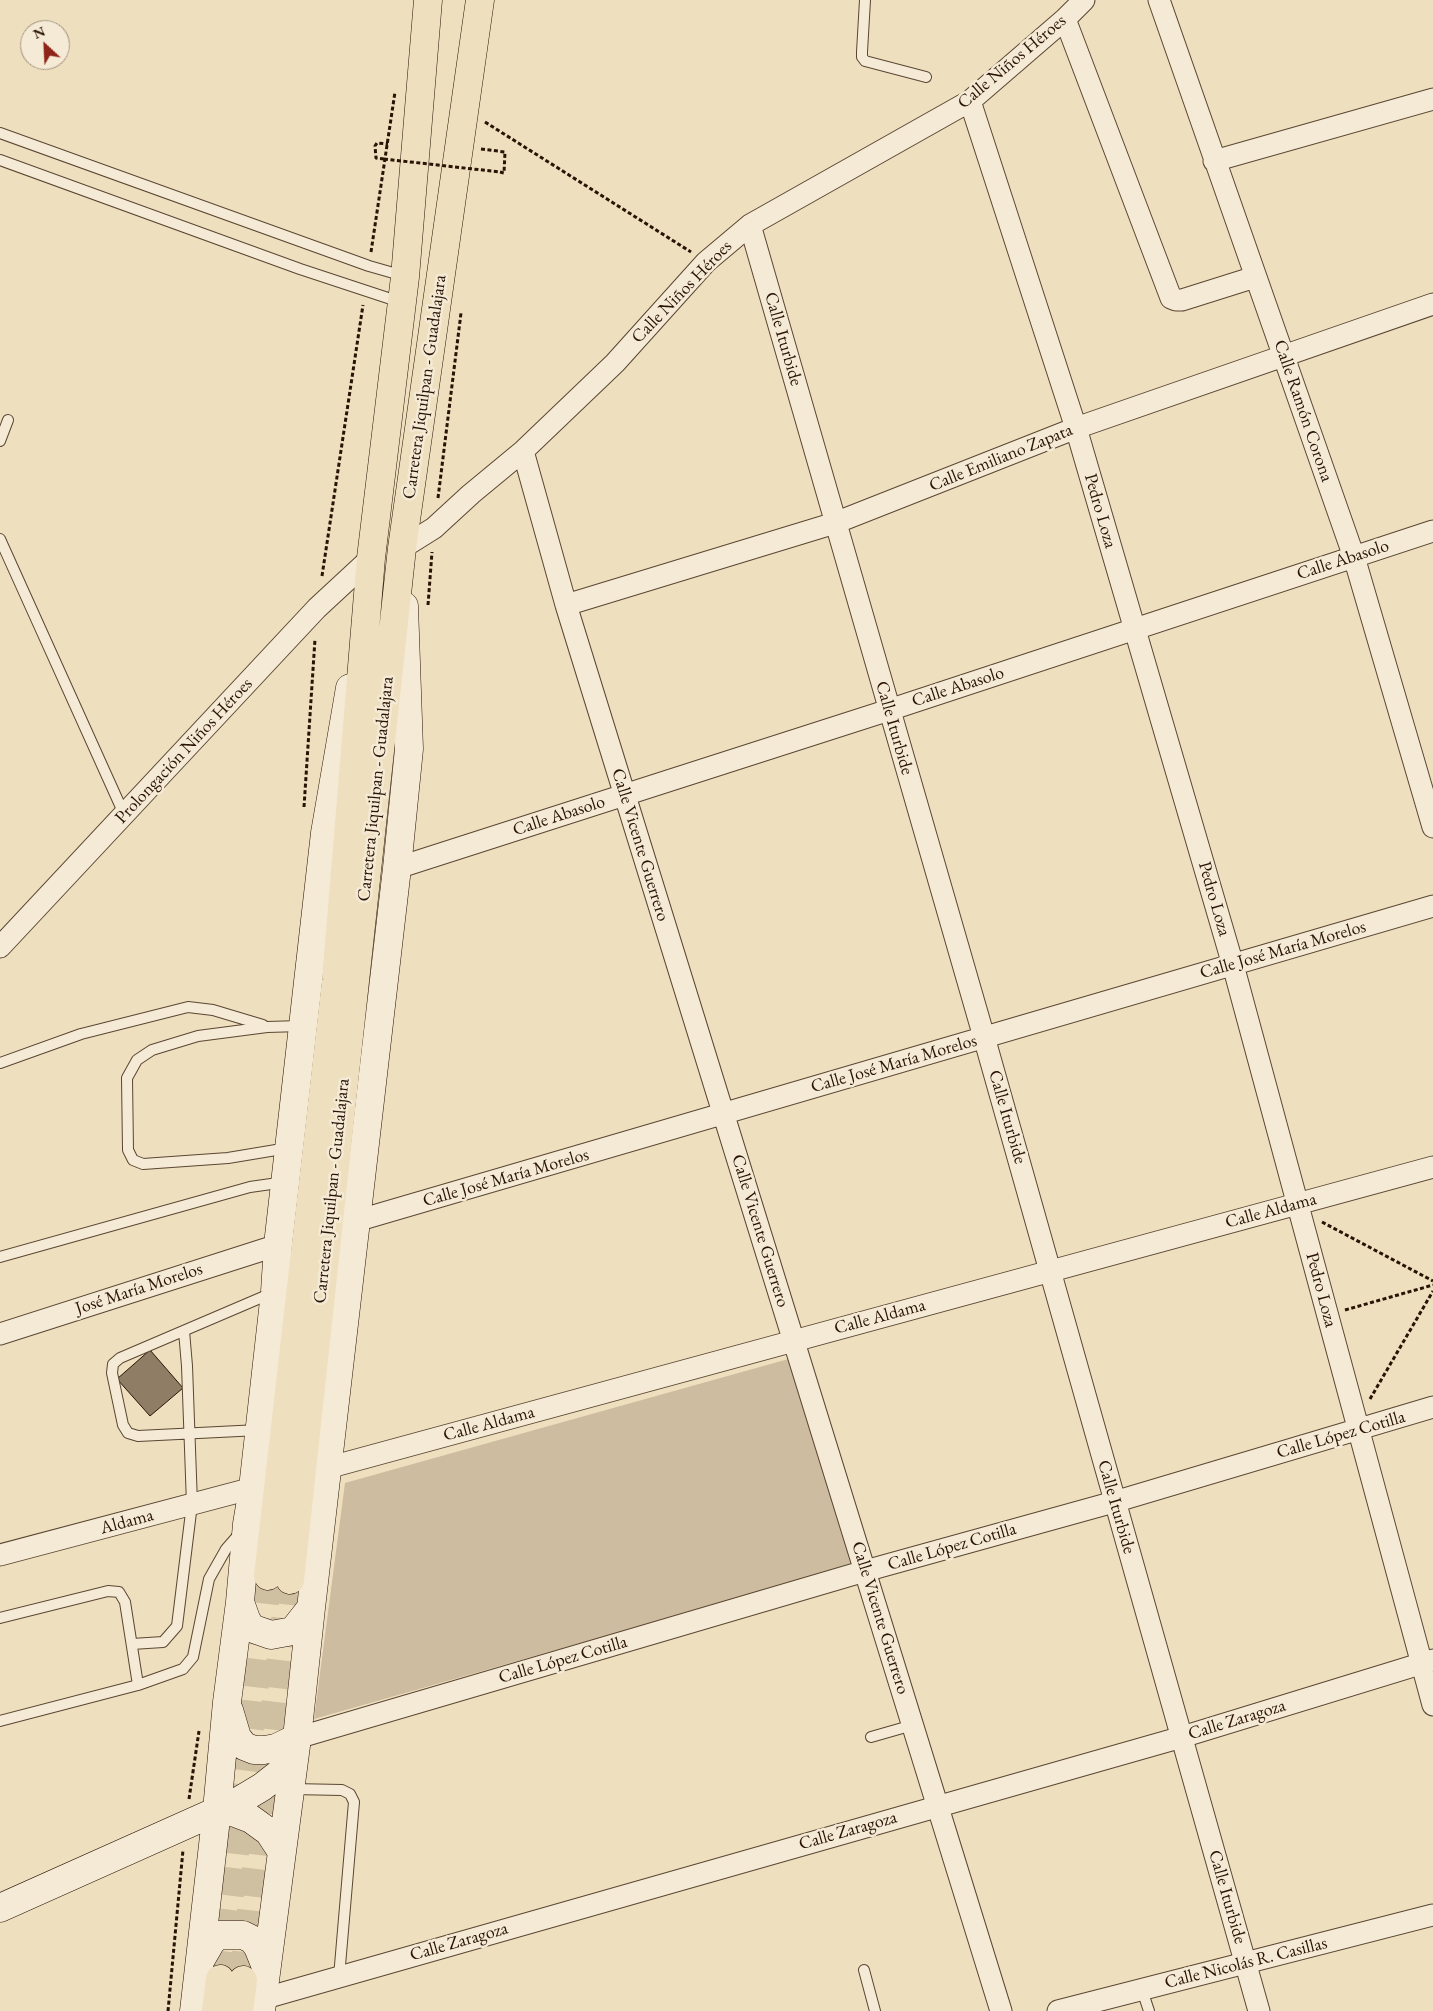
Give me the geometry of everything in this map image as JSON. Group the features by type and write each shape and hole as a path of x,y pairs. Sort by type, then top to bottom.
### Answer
{"highway":[{"name":"Carretera Jiquilpan - Guadalajara","path":"428,0 403,290 371,558 336,981 279,1578 402,548 480,0"},
{"path":"243,1975 254,2007"},
{"path":"216,2011 243,1975"}],"street":[{"name":"Calle Niños Héroes","path":"402,548 434,528 471,494 523,451 615,363 706,262 750,225 970,101 1065,19 1084,0"},
{"name":"Calle Ramón Corona","path":"1159,0 1354,557 1433,827"},
{"path":"1065,19 1171,298 1182,300 1256,277"},
{"path":"1214,161 1433,99"},
{"name":"Pedro Loza","path":"970,101 1076,428 1233,965 1357,1426 1428,1662 1433,1704"},
{"name":"Calle Iturbide","path":"750,225 984,1037 1259,2011"},
{"name":"Calle Emiliano Zapata","path":"566,605 835,523 1076,428 1433,304"},
{"name":"Calle Vicente Guerrero","path":"523,451 566,605 1001,2011"},
{"name":"Calle Abasolo","path":"397,868 889,710 1433,530"},
{"path":"243,1975 282,1852 291,1789 397,868 409,749 402,548"},
{"path":"194,2011 247,1524 276,1292 278,1245 326,833 371,558"},
{"name":"Prolongación Niños Héroes","path":"0,947 317,608 371,558"},
{"name":"Calle José María Morelos","path":"356,1222 1433,906"},
{"name":"Calle Aldama","path":"327,1468 1050,1271 1299,1207 1433,1167"},
{"name":"José María Morelos","path":"0,1334 278,1245"},
{"name":"Calle López Cotilla","path":"296,1747 865,1571 1114,1502 1357,1426 1433,1408"},
{"name":"Aldama","path":"0,1555 253,1488"},
{"path":"240,1602 251,1628 271,1635 293,1631 311,1608"},
{"name":"Calle Zaragoza","path":"254,2007 339,1977 1182,1737 1428,1662"},
{"path":"228,1702 234,1730 244,1746 254,1750 296,1747"},
{"path":"0,1908 186,1827 217,1810 237,1802 262,1787 280,1773 296,1747"},
{"path":"217,1810 235,1813 251,1819 269,1832 282,1852"},
{"name":"Calle Nicolás R. Casillas","path":"1058,2011 1433,1915"},
{"path":"200,1961 211,1942 218,1935 243,1935 253,1940 258,1947 243,1975"}],"lane":[{"path":"865,0 862,57 870,64 926,77"},
{"path":"0,133 369,266 403,290"},
{"path":"0,160 300,269 403,290"},
{"path":"0,441 8,420"},
{"path":"0,539 124,814"},
{"path":"0,1062 81,1034 188,1007 213,1010 267,1027"},
{"path":"290,1148 228,1158 143,1164 133,1160 128,1150 127,1078 137,1060 152,1050 198,1036 267,1027 304,1026"},
{"path":"0,1257 250,1187 286,1182"},
{"path":"260,1430 138,1436 128,1433 123,1425 112,1373 113,1364 120,1358 276,1292"},
{"path":"132,1644 163,1642 176,1626 192,1504 184,1331"},
{"path":"0,1722 138,1684 183,1669 193,1657 198,1625 209,1579 226,1549 247,1524"},
{"path":"0,1618 108,1591 119,1592 125,1602 138,1684"},
{"path":"871,1737 913,1725"},
{"path":"291,1789 342,1790 350,1794 354,1802 339,1977"},
{"path":"864,1970 875,2011"},
{"path":"1142,1990 1149,2011"}],"path":[{"path":"484,122 706,262"},
{"path":"388,144 377,143 375,146 376,158 504,173 505,152 481,149"},
{"path":"1299,1207 1433,1283"},
{"path":"1327,1315 1433,1283"},
{"path":"1357,1426 1433,1291"}],"shaded area":[{"path":"792,1358 854,1565 314,1719 345,1483"}],"building":[{"path":"150,1350 183,1388 150,1416 117,1379"}],"tunnel":[{"path":"220,1979 268,1576"},
{"path":"243,1980 290,1580"}]}
